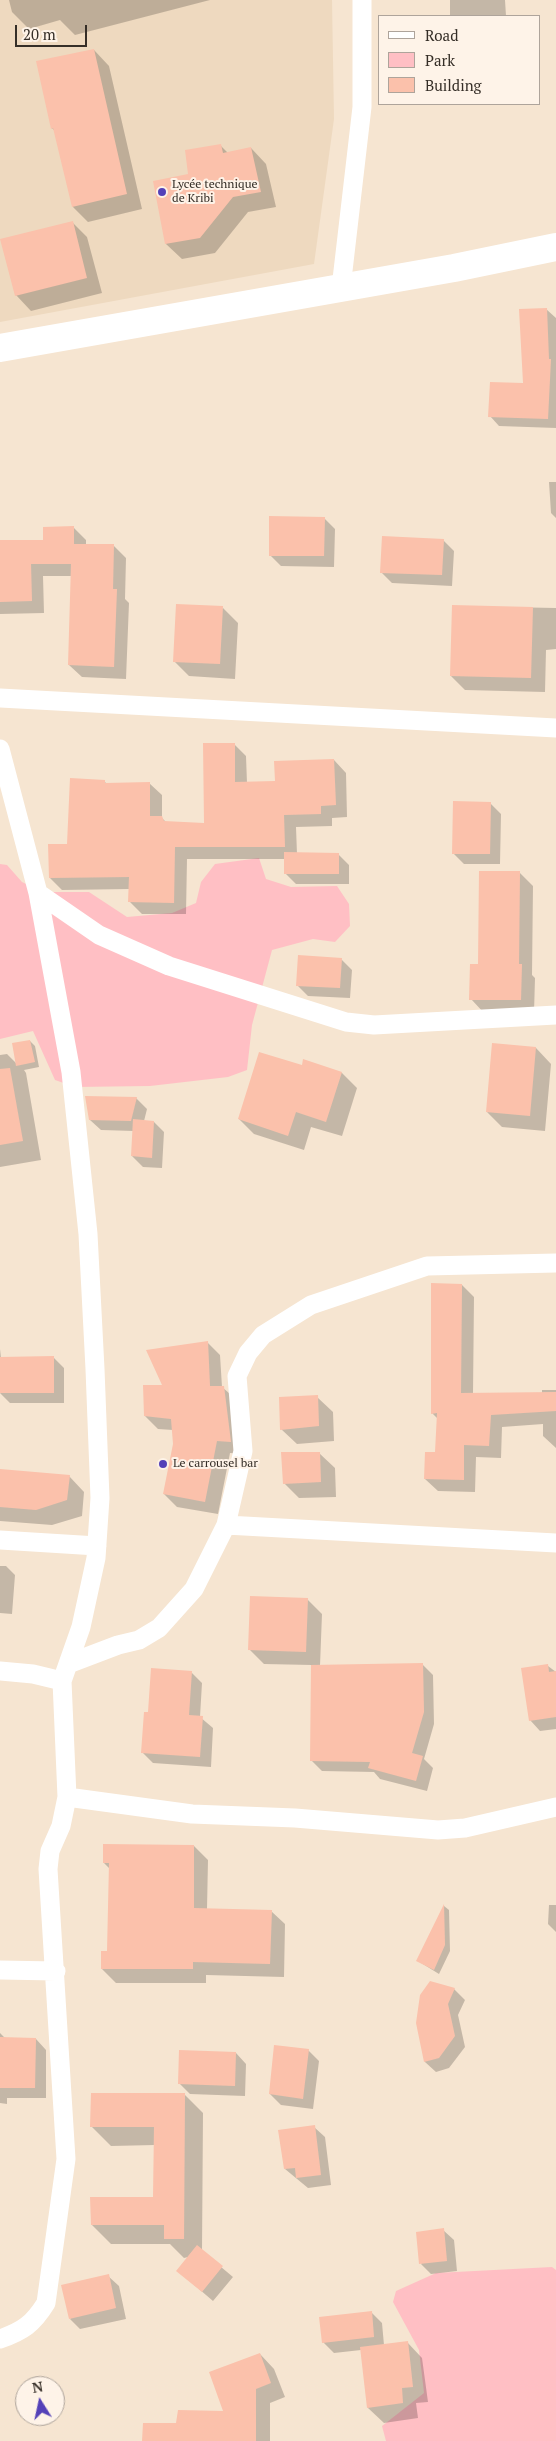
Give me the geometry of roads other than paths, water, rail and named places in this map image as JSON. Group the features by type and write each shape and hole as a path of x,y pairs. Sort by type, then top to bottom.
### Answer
{"street":[{"path":"341,288 362,107 362,0"},
{"path":"0,348 341,288 556,247"},
{"path":"0,698 556,728"},
{"path":"0,749 38,893 71,1072 88,1234 100,1498 96,1558 81,1627 65,1673 67,1797 61,1826 50,1851 48,1869 56,1971 66,2159 46,2303 34,2322 0,2339"},
{"path":"38,893 99,935 169,966 346,1022 374,1025 556,1015"},
{"path":"0,1671 33,1674 65,1673 139,1640 159,1628 194,1589 226,1525 243,1451 237,1376 248,1353 263,1335 311,1305 428,1266 556,1263"},
{"path":"226,1525 556,1543"},
{"path":"0,1540 97,1546"},
{"path":"67,1797 192,1814 295,1818 438,1830 465,1828 556,1807"},
{"path":"0,1970 56,1971"}],"place":[{"name":"Lycée technique de Kribi","path":"162,192"},
{"name":"Le carrousel bar","path":"163,1464"}]}
